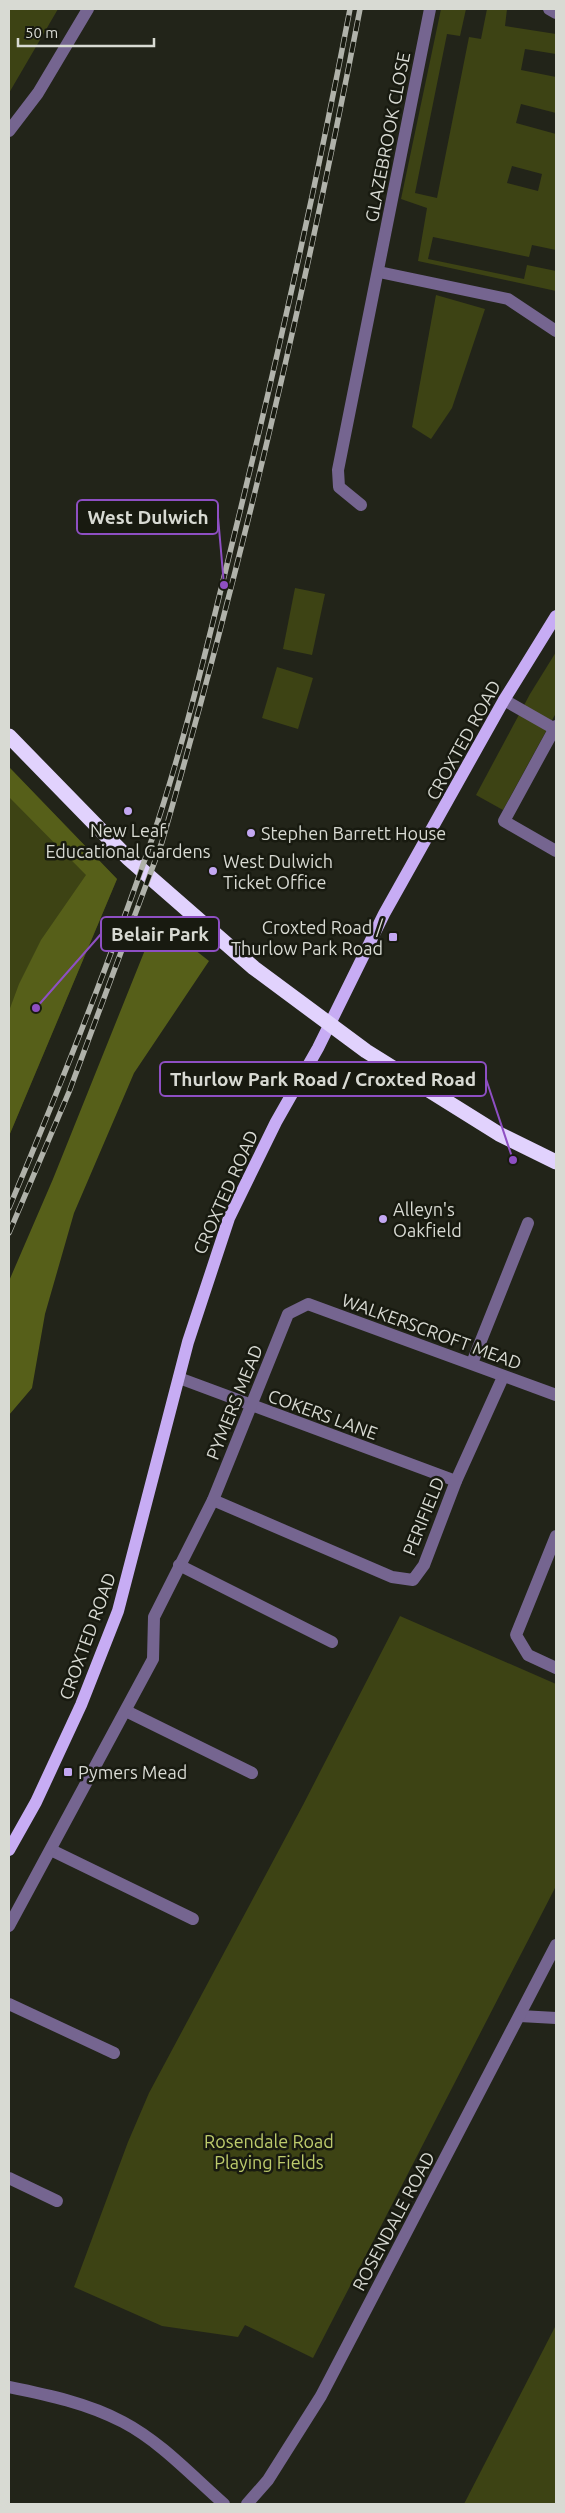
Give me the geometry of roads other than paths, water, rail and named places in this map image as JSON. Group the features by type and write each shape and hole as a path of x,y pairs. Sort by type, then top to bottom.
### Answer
{"highway":[{"path":"9,736 128,858 217,938 329,1025 452,1106 499,1134 556,1162"}],"main road":[{"name":"CROXTED ROAD","path":"9,1850 36,1802 81,1705 118,1611 201,1297 229,1218 276,1122 305,1073 384,914 504,700 556,616"}],"street":[{"path":"9,131 38,93 88,9"},
{"name":"GLAZEBROOK CLOSE","path":"361,505 339,487 338,470 430,9"},
{"path":"549,9 556,13"},
{"path":"379,272 508,299 556,331"},
{"path":"504,700 556,728 504,821 556,851"},
{"path":"472,1363 528,1222"},
{"name":"WALKERSCROFT MEAD","path":"297,1309 308,1304 556,1394"},
{"name":"PYMERS MEAD","path":"9,1926 153,1659 154,1617 178,1565 213,1500 288,1314 297,1309"},
{"name":"PERIFIELD","path":"213,1500 392,1577 412,1580 424,1565 456,1482 503,1376"},
{"name":"COKERS LANE","path":"179,1378 456,1482"},
{"path":"556,1540 516,1634 528,1655 556,1668"},
{"path":"178,1565 332,1642"},
{"path":"126,1711 252,1773"},
{"path":"51,1850 193,1919"},
{"name":"ROSENDALE ROAD","path":"247,2504 268,2480 321,2396 556,1945"},
{"path":"9,2004 114,2053"},
{"path":"520,2016 556,2018"},
{"path":"9,2178 57,2201"},
{"path":"9,2387 52,2396 100,2411 124,2423 169,2455 224,2504"}],"railway":[{"path":"9,1208 65,1071 136,886 164,802 186,727 265,405 310,207 350,9"},
{"path":"9,1233 69,1092 162,842 219,636 270,428 317,219 360,9"}],"place":[{"name":"West Dulwich","path":"224,585"},
{"name":"New Leaf Educational Gardens","path":"128,811"},
{"name":"Stephen Barrett House","path":"251,833"},
{"name":"West Dulwich Ticket Office","path":"213,871"},
{"name":"Croxted Road / Thurlow Park Road","path":"393,937"},
{"name":"Belair Park","path":"36,1008"},
{"name":"Thurlow Park Road / Croxted Road","path":"513,1160"},
{"name":"Alleyn's Oakfield","path":"383,1219"},
{"name":"Pymers Mead","path":"68,1772"}],"park label":[{"name":"Rosendale Road Playing Fields","path":"269,2151"}]}
